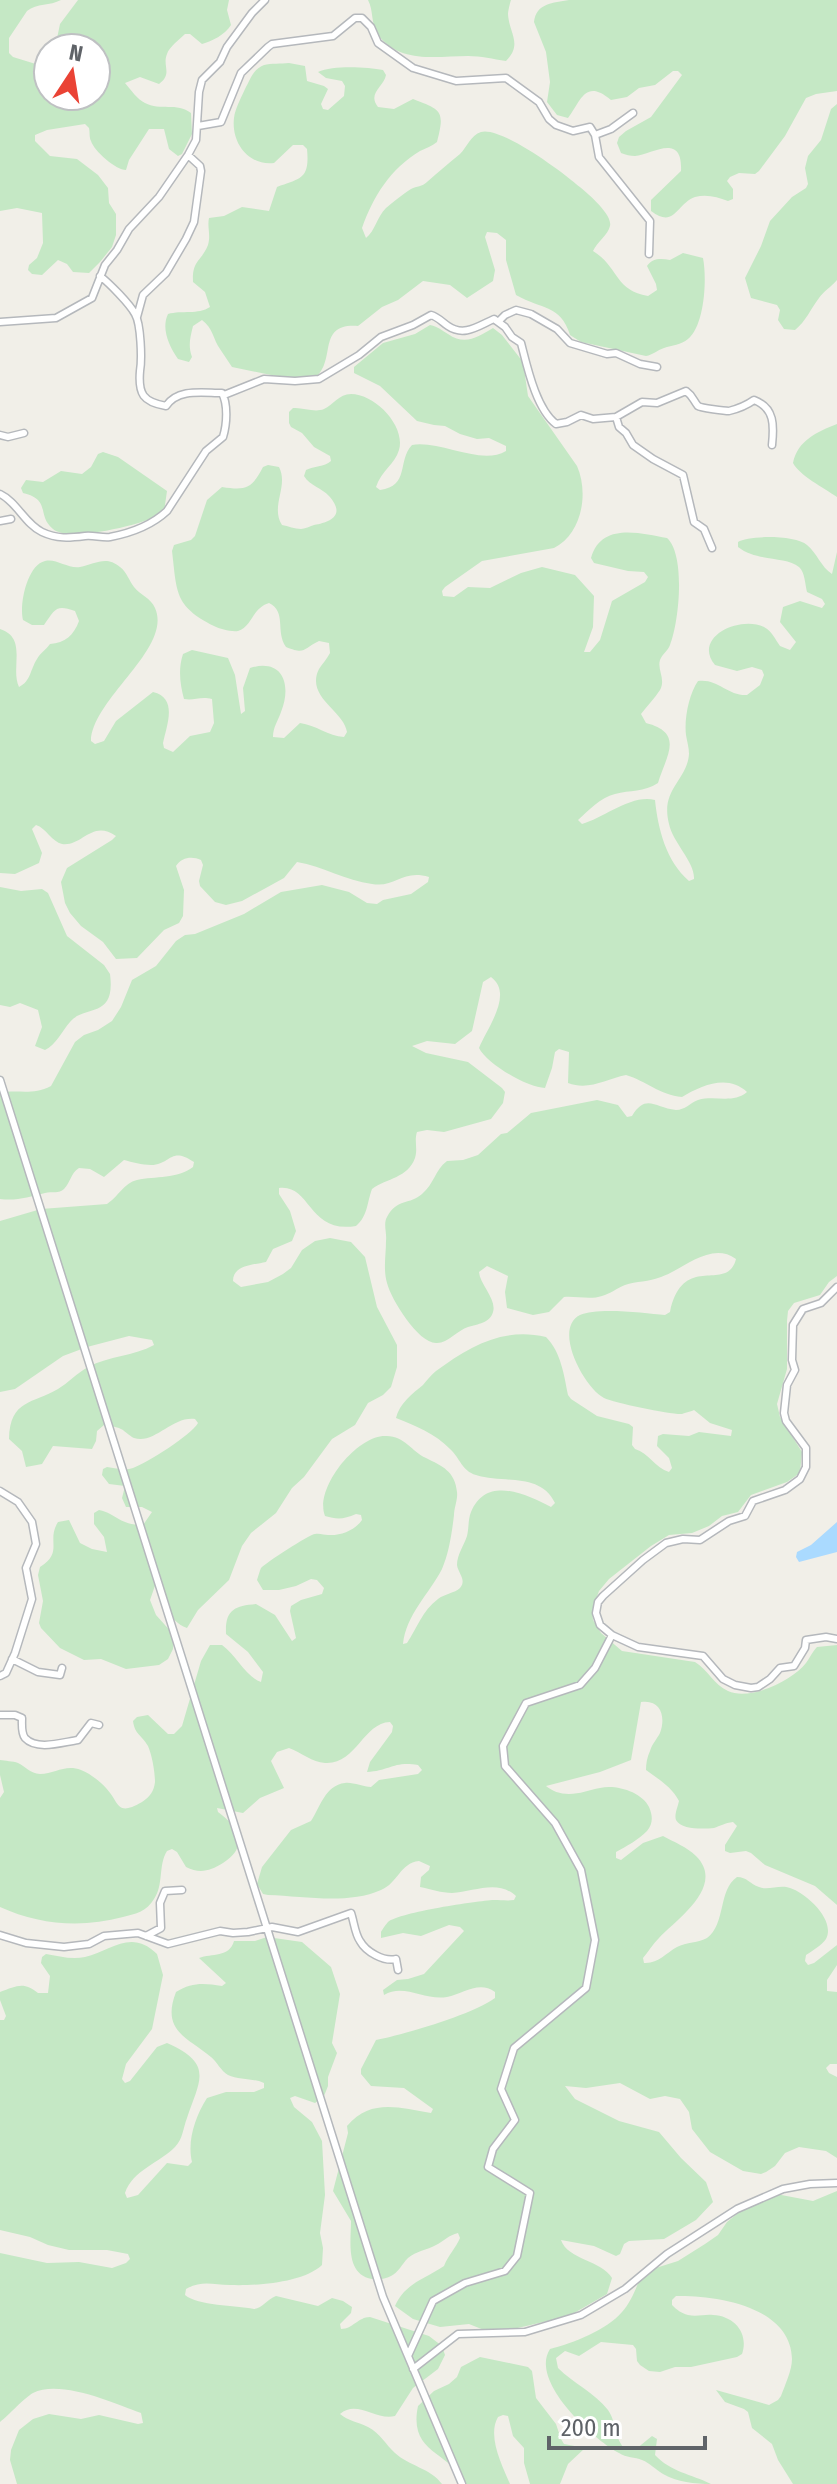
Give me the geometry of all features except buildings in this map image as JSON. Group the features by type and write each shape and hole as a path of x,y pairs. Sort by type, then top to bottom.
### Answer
{"street":[{"path":"0,322 61,316 92,298 100,276 129,229 159,197 196,140 202,80 220,62 227,47 265,0"},
{"path":"198,126 221,122 241,73 272,44 333,36 355,18 365,20 378,43 413,68 456,81 506,78 539,102 556,125 573,131 590,127 595,135 599,157 650,221 649,254"},
{"path":"595,135 611,129 633,113"},
{"path":"188,155 201,171 194,222 166,273 143,295 137,317 141,357 138,381 144,397 157,404 166,406 170,400 185,393 224,395 264,379 319,379 359,355 381,337 435,315 462,332 494,319 505,327 521,343 537,393 550,419 556,424 581,415 593,419 616,417 642,402 657,403 686,391 703,409 727,411 758,401 771,413 774,428 772,445"},
{"path":"100,276 137,317"},
{"path":"498,322 516,310 531,314 557,329 570,343 607,354 616,353 640,364 657,367"},
{"path":"0,494 39,531 59,538 108,537 146,527 167,511 206,451 223,437 226,421 224,395"},
{"path":"616,417 619,427 633,445 683,475 694,522 704,529 712,548"},
{"path":"0,435 8,437 24,433"},
{"path":"0,521 11,519"},
{"path":"0,1080 383,2297 462,2484"},
{"path":"837,1287 821,1303 803,1309 793,1325 792,1360 795,1370 787,1385 784,1413 786,1421 806,1448 806,1467 800,1479 778,1494 758,1498 749,1506 745,1516 729,1521 700,1540 683,1539 666,1543 598,1602 597,1619 612,1635 638,1647 697,1654 708,1660 727,1681 751,1688 763,1684 780,1668 794,1666 805,1648 806,1640 837,1639"},
{"path":"0,1491 18,1502 32,1522 36,1544 26,1568 32,1599 12,1659 6,1673 0,1676"},
{"path":"408,2356 433,2301 465,2283 505,2271 517,2256 530,2193 488,2167 493,2149 515,2120 501,2089 514,2048 586,1988 595,1940 581,1870 555,1823 505,1766 503,1746 526,1703 580,1685 595,1668 612,1635"},
{"path":"12,1659 38,1672 60,1675 62,1668"},
{"path":"0,1715 22,1718 26,1740 46,1746 78,1740 91,1723 99,1725"},
{"path":"146,1936 161,1928 160,1903 165,1891 182,1890"},
{"path":"0,1935 26,1943 64,1947 89,1944 104,1936 138,1933 168,1944 220,1931 233,1933 267,1928 298,1932 351,1913 360,1942 376,1955 390,1961 396,1959 398,1970"},
{"path":"413,2369 458,2334 525,2332 581,2315 625,2289 667,2254 737,2209 783,2189 837,2183"}],"green space":[{"path":"0,0 61,0 27,11 9,38 9,53 32,63 32,112 112,112 112,32 58,32 60,24 78,0 229,0 227,10 231,25 222,35 202,44 190,34 185,34 168,51 165,77 159,84 140,77 125,83 145,103 180,108 191,113 192,134 182,154 178,156 169,149 164,129 149,129 126,170 111,163 96,150 85,124 35,135 35,141 50,156 77,159 98,175 108,188 109,203 116,214 116,235 112,247 89,273 73,272 67,264 58,260 42,275 32,274 28,270 29,265 37,258 43,243 42,213 17,208 0,211"},
{"path":"368,0 511,0 508,14 514,49 506,61 473,56 409,55 388,45 379,36"},
{"path":"569,0 837,0 837,91 806,98 785,136 759,171 755,174 739,173 727,181 733,189 733,199 695,197 670,216 659,216 651,211 651,200 681,171 677,152 665,148 630,156 621,153 617,143 626,131 651,117 682,75 673,71 655,85 611,100 595,91 589,92 580,99 568,118 557,115 547,102 550,82 546,52 534,22 542,7"},
{"path":"289,63 305,66 307,81 328,89 321,104 323,109 328,110 344,96 345,86 342,81 326,78 318,72 359,67 383,70 386,75 374,98 378,107 394,109 413,99 439,113 441,124 437,142 409,158 384,185 371,205 362,228 366,238 386,208 411,189 425,184 460,154 474,136 490,132 515,142 544,160 598,203 607,215 610,226 593,251 629,289 648,296 657,290 647,266 654,260 670,260 683,253 703,258 703,301 694,332 682,343 646,356 581,342 570,335 555,313 516,295 506,260 506,240 497,233 487,232 485,237 495,270 493,281 467,298 450,285 423,281 358,326 337,330 329,343 323,369 317,376 286,378 232,367 202,320 193,326 190,342 192,357 189,362 178,359 167,337 166,320 168,314 210,307 205,292 193,282 195,265 208,245 209,218 224,216 242,207 269,211 277,187 302,176 307,167 307,149 303,145 293,145 274,163 265,163 250,157 235,136 237,107 254,72 264,65"},
{"path":"837,104 837,280 799,327 795,330 784,329 778,320 780,310 777,305 751,298 745,278 770,221 792,197 806,188 808,156 821,140 831,109"},
{"path":"430,325 454,338 466,340 493,328 502,335 523,362 528,396 577,466 582,488 577,523 564,542 554,548 482,561 445,587 443,596 454,597 468,587 490,588 542,567 575,575 594,596 593,627 584,652 590,652 600,640 612,601 645,582 648,577 644,572 594,563 591,558 603,539 623,533 667,538 677,559 678,606 670,645 660,660 662,686 641,714 646,723 658,727 669,739 665,764 658,783 604,798 578,820 582,824 627,803 655,800 658,822 669,854 689,881 694,879 691,866 671,831 667,812 671,794 684,771 689,754 686,722 692,693 698,681 705,681 747,695 760,685 764,675 762,670 752,667 737,671 715,665 710,646 714,638 732,626 754,624 767,629 780,646 790,650 796,642 780,622 783,607 800,601 822,608 825,604 822,599 807,592 799,567 787,561 746,552 738,547 738,542 751,538 793,539 807,545 832,574 837,552 837,1276 820,1295 794,1303 788,1311 787,1369 777,1404 780,1417 802,1452 800,1473 787,1482 751,1495 738,1512 722,1516 692,1533 669,1535 651,1546 609,1579 599,1591 592,1611 593,1620 601,1633 622,1651 695,1662 723,1688 737,1693 770,1688 800,1670 817,1647 837,1645 837,1905 815,1886 765,1865 751,1853 725,1851 725,1845 737,1826 733,1822 705,1829 688,1827 676,1820 679,1801 676,1796 646,1770 649,1753 662,1727 662,1715 653,1703 641,1702 631,1760 600,1772 546,1786 566,1794 606,1787 635,1793 649,1807 651,1823 644,1834 616,1852 616,1858 621,1860 643,1843 663,1836 685,1847 704,1867 705,1879 696,1901 655,1943 643,1958 644,1963 658,1960 681,1945 707,1938 717,1924 727,1890 737,1877 763,1888 790,1888 804,1895 818,1908 828,1932 826,1939 806,1955 805,1961 808,1965 814,1963 837,1945 837,1965 827,1980 827,1991 837,1992 837,2064 826,2068 837,2077 837,2158 826,2151 799,2147 785,2153 766,2172 743,2171 710,2152 692,2129 689,2112 680,2099 665,2096 650,2099 620,2083 586,2088 565,2086 575,2099 619,2121 659,2132 706,2182 713,2202 696,2220 664,2239 629,2241 616,2256 594,2246 561,2240 570,2252 607,2272 612,2278 607,2294 569,2316 501,2332 469,2324 440,2327 413,2319 395,2306 410,2287 444,2266 460,2238 458,2233 411,2256 391,2276 372,2279 363,2276 357,2271 351,2256 351,2221 333,2191 348,2133 347,2126 356,2117 376,2108 431,2113 433,2109 404,2088 371,2086 361,2074 376,2040 455,2017 495,1998 495,1992 483,1987 439,1998 407,1991 384,1995 383,1990 397,1980 424,1974 464,1931 449,1925 421,1936 403,1933 381,1938 382,1930 388,1922 408,1914 472,1902 514,1900 516,1896 493,1887 452,1893 420,1887 421,1877 430,1866 419,1861 407,1865 387,1887 354,1897 268,1895 263,1894 257,1884 262,1867 291,1830 311,1821 333,1788 348,1783 371,1787 379,1780 418,1774 422,1770 418,1765 403,1764 367,1772 370,1762 392,1732 390,1722 373,1729 352,1751 336,1762 316,1761 289,1748 277,1752 271,1761 284,1788 260,1798 243,1813 217,1808 232,1824 238,1837 239,1844 231,1857 214,1868 200,1871 186,1867 177,1852 172,1849 167,1851 157,1893 141,1911 92,1923 61,1923 30,1918 0,1907 0,1798 4,1792 0,1760 18,1763 40,1774 70,1768 81,1770 101,1783 123,1808 147,1798 153,1791 153,1764 148,1746 133,1721 148,1715 168,1734 174,1734 182,1726 201,1661 210,1645 222,1645 251,1676 261,1682 263,1672 248,1652 226,1634 229,1614 242,1606 256,1604 275,1615 292,1641 296,1638 291,1606 322,1594 324,1588 317,1580 311,1579 279,1590 263,1590 257,1580 260,1570 311,1535 343,1533 362,1520 361,1515 356,1514 341,1518 325,1516 323,1505 326,1492 340,1466 362,1445 374,1438 397,1438 447,1470 456,1485 457,1498 444,1563 413,1614 403,1644 407,1643 432,1604 462,1585 457,1561 467,1536 470,1515 478,1501 486,1494 507,1491 551,1507 555,1503 548,1493 531,1483 471,1473 438,1439 396,1418 407,1399 449,1362 474,1347 501,1337 546,1337 558,1357 571,1399 597,1416 629,1424 633,1427 632,1445 635,1449 669,1472 672,1468 669,1458 657,1446 658,1436 689,1436 699,1432 731,1436 732,1430 710,1423 694,1410 682,1414 667,1413 604,1398 588,1383 574,1358 569,1333 572,1322 580,1315 598,1311 665,1315 670,1312 676,1294 685,1283 731,1269 736,1259 727,1254 698,1258 661,1277 625,1285 598,1297 564,1297 549,1312 533,1315 507,1308 505,1292 508,1276 487,1266 479,1272 493,1302 491,1316 440,1343 421,1336 394,1299 385,1272 386,1220 399,1204 422,1194 447,1161 478,1155 531,1113 597,1100 618,1105 627,1117 647,1103 679,1110 698,1100 736,1098 747,1092 732,1084 715,1083 682,1097 667,1094 626,1075 590,1085 576,1085 568,1083 569,1052 559,1049 555,1052 545,1088 519,1080 490,1061 479,1048 499,1002 500,992 491,977 483,982 472,1031 455,1044 427,1041 412,1046 426,1053 468,1062 502,1088 505,1092 503,1103 491,1119 444,1132 417,1132 416,1155 412,1165 402,1174 372,1189 365,1213 356,1226 328,1223 298,1193 279,1188 296,1231 292,1241 273,1249 266,1262 245,1267 234,1276 233,1281 241,1287 268,1282 291,1268 302,1250 315,1241 330,1238 351,1242 365,1257 377,1307 397,1345 397,1367 391,1387 368,1403 355,1425 332,1439 276,1513 251,1533 242,1546 229,1580 198,1610 187,1628 171,1615 157,1580 150,1600 156,1615 174,1635 173,1649 168,1659 159,1665 126,1669 101,1659 84,1660 60,1648 39,1623 43,1601 38,1575 40,1567 53,1551 58,1522 69,1520 80,1543 107,1552 104,1537 94,1524 94,1513 99,1510 123,1521 143,1525 152,1512 142,1507 126,1507 122,1498 125,1486 109,1484 102,1475 103,1469 127,1469 140,1465 178,1441 198,1423 195,1419 187,1419 141,1439 133,1438 119,1428 104,1425 97,1431 92,1449 53,1446 42,1464 26,1467 22,1451 9,1439 10,1426 18,1410 58,1389 88,1367 154,1345 152,1340 129,1336 87,1347 63,1356 15,1389 0,1392 0,1221 41,1209 107,1204 132,1182 180,1174 193,1167 194,1162 180,1156 151,1165 124,1160 104,1177 90,1169 79,1168 60,1191 0,1199 0,1093 38,1091 51,1086 75,1042 112,1021 132,980 156,966 176,941 185,935 195,934 244,914 281,892 322,885 377,904 411,894 428,882 429,877 412,875 380,885 297,862 284,878 242,901 226,905 215,902 200,886 201,860 187,858 176,866 184,890 183,916 179,923 164,930 137,958 116,959 103,942 81,926 70,913 61,882 67,868 116,836 100,830 76,842 62,844 36,825 32,829 42,853 39,863 15,874 0,873 0,629 14,639 19,687 50,644 68,637 79,621 75,611 64,608 54,612 44,625 32,625 23,620 23,596 33,570 49,560 76,567 100,561 115,563 153,605 157,623 153,640 104,708 91,741 95,744 104,741 116,721 153,692 161,695 168,706 164,748 173,752 190,736 210,732 214,723 212,699 184,699 181,660 183,654 192,650 228,658 235,675 241,714 245,711 243,688 250,668 261,666 277,670 285,684 285,692 273,737 284,738 300,723 344,737 347,732 344,724 317,688 319,669 330,653 329,643 319,641 301,651 286,647 278,611 269,603 263,605 238,631 219,628 201,619 191,612 180,596 172,551 174,545 195,536 207,500 222,487 237,489 252,484 263,467 268,465 279,467 282,474 278,511 282,525 302,529 331,520 336,513 334,503 304,476 306,470 331,461 330,456 291,427 289,412 293,408 320,410 351,394 379,405 393,422 400,441 397,455 378,481 376,487 380,490 396,484 412,445 423,444 485,456 506,451 506,446 489,438 477,439 445,426 417,421 380,386 354,373 354,367 383,343 415,334"},
{"path":"837,424 837,497 806,477 793,463 804,443"},
{"path":"103,452 118,457 167,491 164,512 142,522 91,533 61,533 53,529 38,500 23,493 21,488 26,480 43,482 61,471 82,474"},
{"path":"0,887 21,891 42,889 48,893 67,936 104,965 110,974 111,989 104,1005 76,1017 45,1050 35,1046 42,1027 38,1010 20,1003 10,1007 0,1005"},
{"path":"267,1937 302,1942 331,1967 340,1994 332,2043 337,2053 324,2096 315,2103 295,2096 290,2098 294,2107 312,2122 322,2141 325,2195 320,2233 322,2265 291,2280 252,2285 197,2285 186,2289 185,2295 208,2303 254,2309 276,2296 318,2306 332,2298 352,2307 351,2313 340,2324 341,2329 370,2317 429,2336 442,2346 445,2355 438,2369 413,2388 395,2416 381,2416 360,2409 346,2410 340,2414 372,2430 401,2457 432,2474 442,2484 17,2484 10,2460 11,2450 19,2430 33,2419 49,2414 81,2419 99,2415 143,2423 141,2413 87,2394 57,2389 33,2393 0,2422 0,2253 47,2263 79,2262 112,2268 130,2259 128,2254 107,2250 69,2250 0,2230 0,2020 6,2016 0,1992 24,1986 38,1993 48,1993 50,1976 41,1963 46,1954 80,1958 130,1942 148,1946 157,1954 163,1975 152,2029 126,2064 122,2079 125,2083 130,2081 157,2047 167,2043 192,2058 198,2066 199,2084 178,2144 134,2178 125,2193 127,2198 138,2195 167,2163 188,2166 192,2162 193,2129 207,2098 226,2092 254,2092 264,2088 264,2083 259,2081 228,2075 211,2057 185,2038 174,2024 172,2005 176,1992 182,1989 193,1985 222,1986 226,1983 199,1958 224,1953 234,1941 255,1941"},
{"path":"837,2191 837,2484 793,2484 772,2444 752,2428 748,2412 725,2402 716,2390 769,2405 781,2396 788,2378 792,2359 788,2341 779,2327 748,2307 692,2296 676,2296 672,2300 672,2305 688,2315 721,2316 734,2323 744,2340 742,2354 737,2357 660,2372 649,2371 637,2361 633,2345 601,2342 579,2356 565,2351 556,2358 558,2368 608,2410 619,2441 626,2450 636,2449 652,2436 657,2439 655,2455 661,2461 711,2484 674,2479 645,2461 622,2455 594,2435 567,2408 548,2377 546,2362 550,2349 589,2335 616,2319 629,2303 643,2272 678,2261 705,2244 753,2201 776,2194 813,2201"},
{"path":"480,2357 528,2367 532,2371 536,2398 556,2424 564,2444 585,2448 568,2464 560,2484 530,2484 524,2463 524,2448 513,2436 508,2416 498,2417 494,2433 510,2484 466,2484 459,2473 432,2451 419,2434 418,2406 434,2391 457,2377 461,2367"}],"water":[{"path":"837,1522 837,1552 799,1562 797,1552 811,1545"}]}
